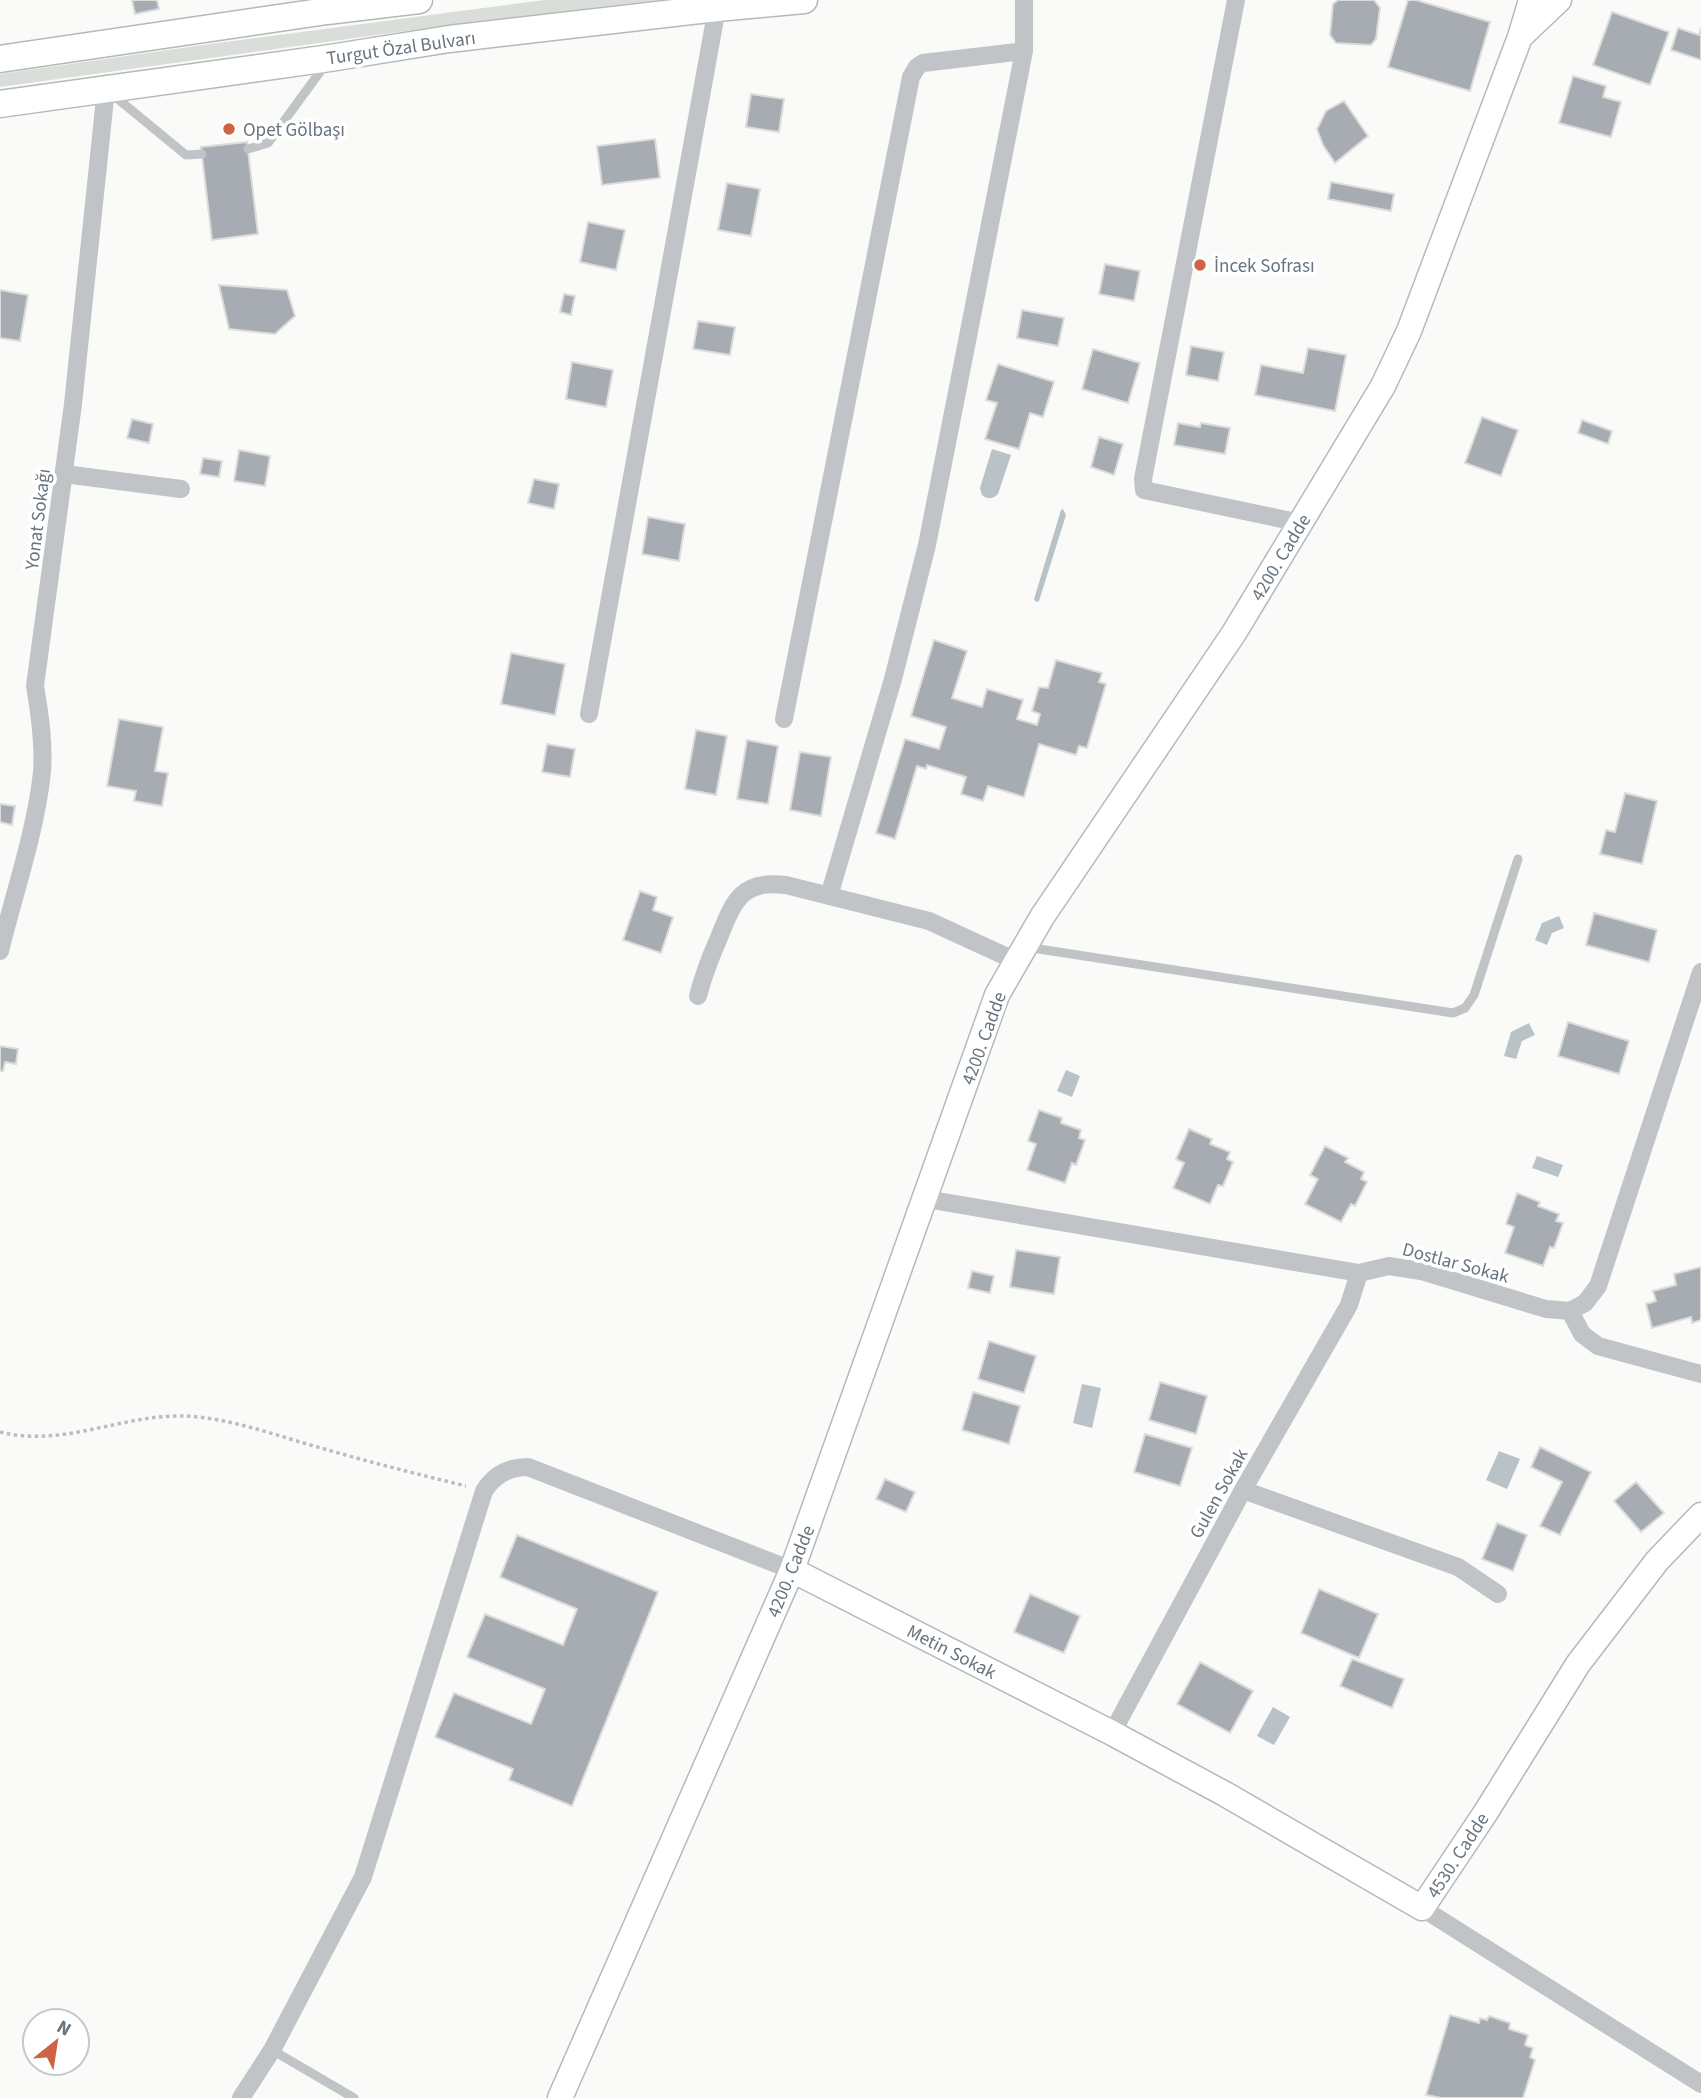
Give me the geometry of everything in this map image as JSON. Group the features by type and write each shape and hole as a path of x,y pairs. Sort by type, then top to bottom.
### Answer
{"main road":[{"path":"0,59 328,6 419,0"},
{"name":"Turgut Özal Bulvarı","path":"0,104 449,39 804,0"},
{"name":"4200. Cadde","path":"560,2098 793,1570 997,995 1042,917 1234,633 1383,386 1409,331 1520,37 1531,0"},
{"path":"1520,37 1559,0"},
{"name":"4530. Cadde","path":"1112,1732 1422,1908 1486,1812 1578,1664 1657,1561 1701,1515"},
{"name":"Metin Sokak","path":"793,1570 1112,1732"}],"street":[{"path":"829,895 893,679 921,570 1024,51 1024,0"},
{"path":"1236,0 1143,479 1144,490 1301,523"},
{"path":"589,713 717,8"},
{"path":"784,719 911,77 917,66 923,62 1024,51"},
{"name":"Yonat Sokağı","path":"0,951 34,820 42,772 42,729 35,687 64,474 106,89"},
{"path":"64,474 181,489"},
{"path":"698,996 732,905 744,892 763,884 774,883 829,895 929,921 972,939 1020,954"},
{"path":"1701,972 1598,1286 1586,1303 1570,1311 1582,1334 1598,1346 1701,1374"},
{"name":"Dostlar Sokak","path":"926,1199 1359,1273 1389,1266 1421,1271 1546,1309 1570,1311"},
{"name":"Gulen Sokak","path":"1112,1732 1243,1490 1349,1305 1359,1273"},
{"path":"241,2098 272,2050 363,1877 484,1491 489,1483 502,1473 528,1467 793,1570"},
{"path":"1243,1490 1458,1567 1498,1594"},
{"path":"1422,1908 1701,2084"}],"lane":[{"path":"248,149 268,144 330,58"},
{"path":"106,89 186,155 202,154"},
{"path":"1020,954 1453,1013 1465,1008 1474,995 1518,859"},
{"path":"272,2050 354,2098"}],"path":[{"path":"0,1432 27,1437 62,1436 155,1418 200,1417 233,1423 345,1456 484,1491"}],"shaded area":[{"path":"545,0 659,0 471,22 0,87 0,74"},
{"path":"992,449 1011,455 998,494 988,498 982,495 980,488"},
{"path":"1063,509 1066,515 1039,601 1036,602 1034,599"},
{"path":"1559,916 1564,928 1552,933 1547,945 1535,940 1542,923"},
{"path":"1529,1023 1535,1035 1522,1041 1516,1059 1504,1056 1511,1032"},
{"path":"1066,1070 1080,1076 1072,1097 1057,1091"},
{"path":"1537,1156 1563,1165 1558,1177 1532,1168"},
{"path":"1082,1384 1101,1388 1092,1428 1073,1423"},
{"path":"1499,1451 1520,1459 1507,1489 1486,1480"},
{"path":"1273,1707 1290,1717 1274,1745 1257,1736"}],"building":[{"path":"132,0 157,0 159,9 135,14"},
{"path":"1338,0 1374,0 1380,8 1376,39 1371,45 1336,43 1330,35 1333,4"},
{"path":"1408,0 1490,22 1470,91 1388,67"},
{"path":"1612,12 1669,32 1650,85 1593,65"},
{"path":"1678,28 1699,35 1701,28 1701,60 1671,50"},
{"path":"1573,76 1606,86 1603,97 1621,102 1611,137 1559,123"},
{"path":"751,94 784,99 779,132 746,127"},
{"path":"1344,101 1368,136 1335,163 1323,145 1317,129 1326,111"},
{"path":"655,139 660,178 602,185 597,146"},
{"path":"247,142 258,234 212,240 201,147"},
{"path":"1331,182 1394,194 1391,211 1328,199"},
{"path":"727,183 760,189 751,236 718,230"},
{"path":"588,222 625,230 616,270 580,262"},
{"path":"1105,264 1140,271 1134,301 1099,294"},
{"path":"219,285 287,290 295,316 275,334 229,329"},
{"path":"0,290 28,295 20,341 0,338"},
{"path":"564,294 575,296 571,315 560,312"},
{"path":"1022,310 1064,318 1058,346 1017,338"},
{"path":"698,321 735,327 730,355 693,349"},
{"path":"1191,346 1224,352 1218,381 1186,375"},
{"path":"1308,348 1346,355 1335,411 1255,395 1261,365 1303,373"},
{"path":"1093,349 1140,363 1128,403 1082,389"},
{"path":"572,362 613,370 606,407 566,399"},
{"path":"998,364 1054,382 1043,417 1030,413 1019,449 985,439 997,403 986,400"},
{"path":"1482,417 1518,430 1501,476 1465,463"},
{"path":"132,419 153,424 149,443 127,438"},
{"path":"1582,420 1612,431 1608,444 1578,433"},
{"path":"1178,423 1200,427 1201,423 1230,428 1225,454 1174,445"},
{"path":"1099,437 1123,444 1114,475 1091,467"},
{"path":"239,450 270,456 265,486 234,481"},
{"path":"203,458 222,461 219,477 200,474"},
{"path":"534,479 559,484 554,509 528,503"},
{"path":"648,517 685,524 679,561 642,554"},
{"path":"934,640 967,651 952,698 982,707 987,689 1023,700 1017,719 1037,725 1040,714 1032,711 1039,687 1048,688 1056,660 1102,673 1099,682 1106,684 1087,748 1079,746 1076,755 1039,744 1024,797 988,786 983,801 961,794 966,777 927,765 926,769 917,766 895,839 876,833 905,739 939,749 946,727 911,716"},
{"path":"511,653 565,664 555,715 501,704"},
{"path":"119,719 163,727 155,771 168,773 162,806 134,801 136,791 107,786"},
{"path":"696,730 727,736 716,795 685,789"},
{"path":"747,740 778,746 768,804 737,799"},
{"path":"547,744 575,749 570,777 542,772"},
{"path":"800,752 831,757 821,816 790,810"},
{"path":"1625,793 1657,801 1642,864 1600,854 1606,830 1615,832"},
{"path":"0,804 15,806 12,825 0,822"},
{"path":"640,891 657,897 653,910 673,917 661,953 623,940"},
{"path":"1594,913 1657,930 1649,962 1586,945"},
{"path":"1568,1022 1629,1041 1619,1074 1558,1056"},
{"path":"0,1046 18,1049 16,1064 5,1062 3,1071 0,1071"},
{"path":"1039,1110 1062,1118 1061,1123 1081,1130 1079,1138 1085,1140 1076,1165 1072,1163 1065,1183 1027,1170 1036,1144 1028,1141"},
{"path":"1189,1129 1212,1139 1210,1144 1230,1152 1227,1159 1233,1162 1223,1186 1218,1185 1210,1204 1173,1188 1184,1163 1176,1159"},
{"path":"1325,1146 1348,1158 1345,1162 1364,1172 1361,1179 1367,1182 1355,1206 1351,1204 1341,1222 1305,1204 1318,1179 1310,1175"},
{"path":"1517,1193 1540,1202 1538,1206 1559,1214 1556,1221 1563,1223 1554,1248 1550,1247 1543,1266 1505,1253 1514,1227 1506,1224"},
{"path":"1016,1250 1060,1257 1054,1294 1010,1287"},
{"path":"1701,1267 1701,1320 1692,1323 1691,1317 1652,1328 1646,1304 1656,1301 1653,1291 1676,1285 1674,1274"},
{"path":"972,1271 994,1276 990,1293 968,1288"},
{"path":"989,1341 1036,1356 1024,1393 978,1379"},
{"path":"1160,1382 1207,1396 1196,1434 1149,1420"},
{"path":"973,1392 1020,1406 1009,1444 962,1430"},
{"path":"1145,1434 1192,1448 1180,1486 1134,1472"},
{"path":"1540,1447 1591,1472 1560,1535 1540,1526 1562,1482 1531,1467"},
{"path":"885,1479 915,1492 906,1512 876,1499"},
{"path":"1636,1482 1664,1513 1641,1532 1614,1501"},
{"path":"1497,1523 1527,1535 1513,1571 1482,1559"},
{"path":"517,1535 658,1592 572,1806 509,1780 513,1769 435,1737 454,1693 531,1724 545,1689 467,1657 485,1614 563,1645 577,1609 500,1577"},
{"path":"1319,1589 1378,1614 1359,1658 1301,1633"},
{"path":"1030,1594 1080,1616 1064,1653 1014,1632"},
{"path":"1352,1659 1404,1679 1392,1708 1340,1686"},
{"path":"1200,1662 1253,1691 1230,1733 1177,1704"},
{"path":"1450,2015 1479,2023 1480,2018 1487,2020 1489,2016 1510,2023 1509,2029 1528,2035 1525,2045 1533,2048 1530,2057 1535,2060 1523,2098 1442,2098 1426,2095"}],"place":[{"name":"Opet Gölbaşı","path":"229,129"},
{"name":"İncek Sofrası","path":"1200,265"}]}
